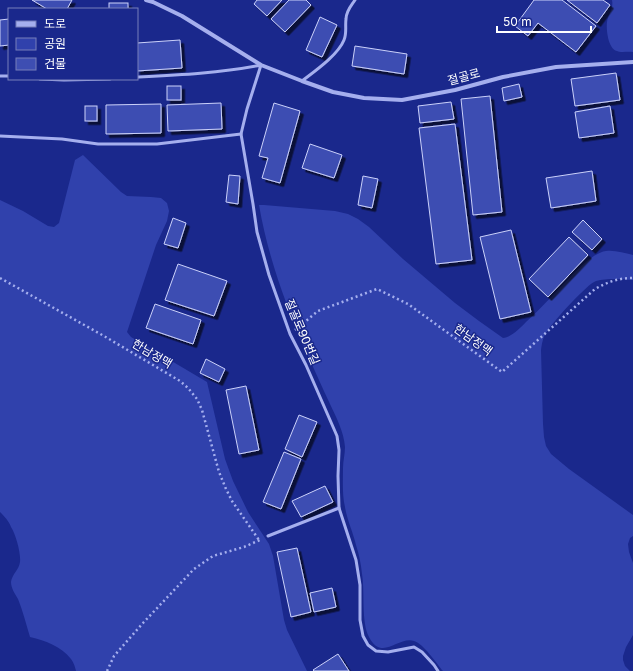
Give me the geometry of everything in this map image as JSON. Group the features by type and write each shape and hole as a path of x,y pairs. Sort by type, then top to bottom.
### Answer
{"street":[{"name":"절골로","path":"146,0 182,16 261,65 333,92 364,98 402,100 455,90 503,76 556,67 633,62"}],"lane":[{"path":"302,81 338,50 344,40 348,10 355,0"},
{"path":"138,77 177,75 261,65"},
{"name":"절골로90번길","path":"261,65 241,134 257,232 269,274 290,334 306,365 337,436 339,508 356,560 360,586 360,620 363,636 368,645 376,651 388,652 414,647 422,652 438,671"},
{"path":"0,136 62,139 98,144 149,144 241,134"},
{"path":"268,536 339,508"}],"path":[{"name":"한남정맥","path":"0,278 104,336 180,381 188,388 197,399 202,410 219,472 226,489 232,501 259,540"},
{"name":"한남정맥","path":"290,334 318,311 377,289 408,304 502,372 595,289 616,280 633,278"},
{"path":"107,671 114,656 194,569 213,556 244,547 268,536"}],"green space":[{"path":"612,0 633,0 633,52 617,51 610,43 607,34 607,25"},
{"path":"83,155 127,196 161,198 167,203 169,211 167,221 156,245 127,332 131,337 207,382 225,459 233,481 248,512 269,544 273,556 284,620 287,630 307,671 76,671 72,660 58,647 30,637 20,604 11,584 20,562 18,544 9,523 0,512 0,200 23,211 48,226 54,227 59,223 75,160"},
{"path":"259,205 335,211 348,214 358,219 455,303 503,338 513,334 586,262 593,257 606,251 633,255 633,280 605,279 596,281 592,284 571,303 551,325 542,342 541,350 543,424 546,446 551,454 569,469 633,515 633,536 630,538 628,544 633,563 633,635 623,656 625,666 630,671 443,671 426,650 414,641 408,640 385,648 374,644 369,637 365,623 363,581 360,563 344,502 343,468 345,447 343,436 337,419 299,336 285,299 267,243"}],"building":[{"path":"32,0 72,0 68,8 45,8"},
{"path":"257,0 282,0 267,16 254,4"},
{"path":"289,0 306,0 311,5 285,32 271,19"},
{"path":"534,0 562,0 596,26 576,52 538,23 528,36 515,26"},
{"path":"567,0 603,0 610,5 597,23"},
{"path":"109,3 128,3 128,8 109,8"},
{"path":"320,17 337,25 322,57 306,50"},
{"path":"8,19 8,45 0,46 0,20"},
{"path":"180,40 182,68 138,71 138,43"},
{"path":"355,46 407,54 404,74 352,66"},
{"path":"616,73 620,100 575,106 571,79"},
{"path":"519,84 522,97 504,101 502,88"},
{"path":"167,86 181,86 181,100 167,100"},
{"path":"490,96 502,212 473,215 461,99"},
{"path":"451,102 454,119 420,123 418,106"},
{"path":"221,103 222,129 168,131 167,105"},
{"path":"274,103 300,111 280,183 262,178 268,158 259,156"},
{"path":"161,104 161,133 106,134 106,105"},
{"path":"85,106 97,106 97,121 85,121"},
{"path":"610,106 614,133 579,138 575,112"},
{"path":"455,124 472,260 436,264 419,128"},
{"path":"310,144 342,155 334,178 302,168"},
{"path":"592,171 596,201 551,208 546,178"},
{"path":"229,175 240,176 238,204 226,202"},
{"path":"363,176 378,179 372,208 358,205"},
{"path":"173,218 186,223 178,248 164,244"},
{"path":"583,220 602,239 592,250 572,232"},
{"path":"511,230 531,312 500,319 480,237"},
{"path":"569,237 588,255 548,297 529,279"},
{"path":"178,264 227,281 214,316 165,300"},
{"path":"155,304 201,320 193,344 146,328"},
{"path":"206,359 225,369 219,382 200,373"},
{"path":"246,386 259,450 239,454 226,390"},
{"path":"299,415 317,422 302,457 285,449"},
{"path":"284,452 301,459 281,509 263,502"},
{"path":"325,486 333,502 301,517 292,501"},
{"path":"297,548 311,612 291,617 277,552"},
{"path":"332,588 336,607 314,612 310,593"},
{"path":"338,654 349,671 313,670"}]}
